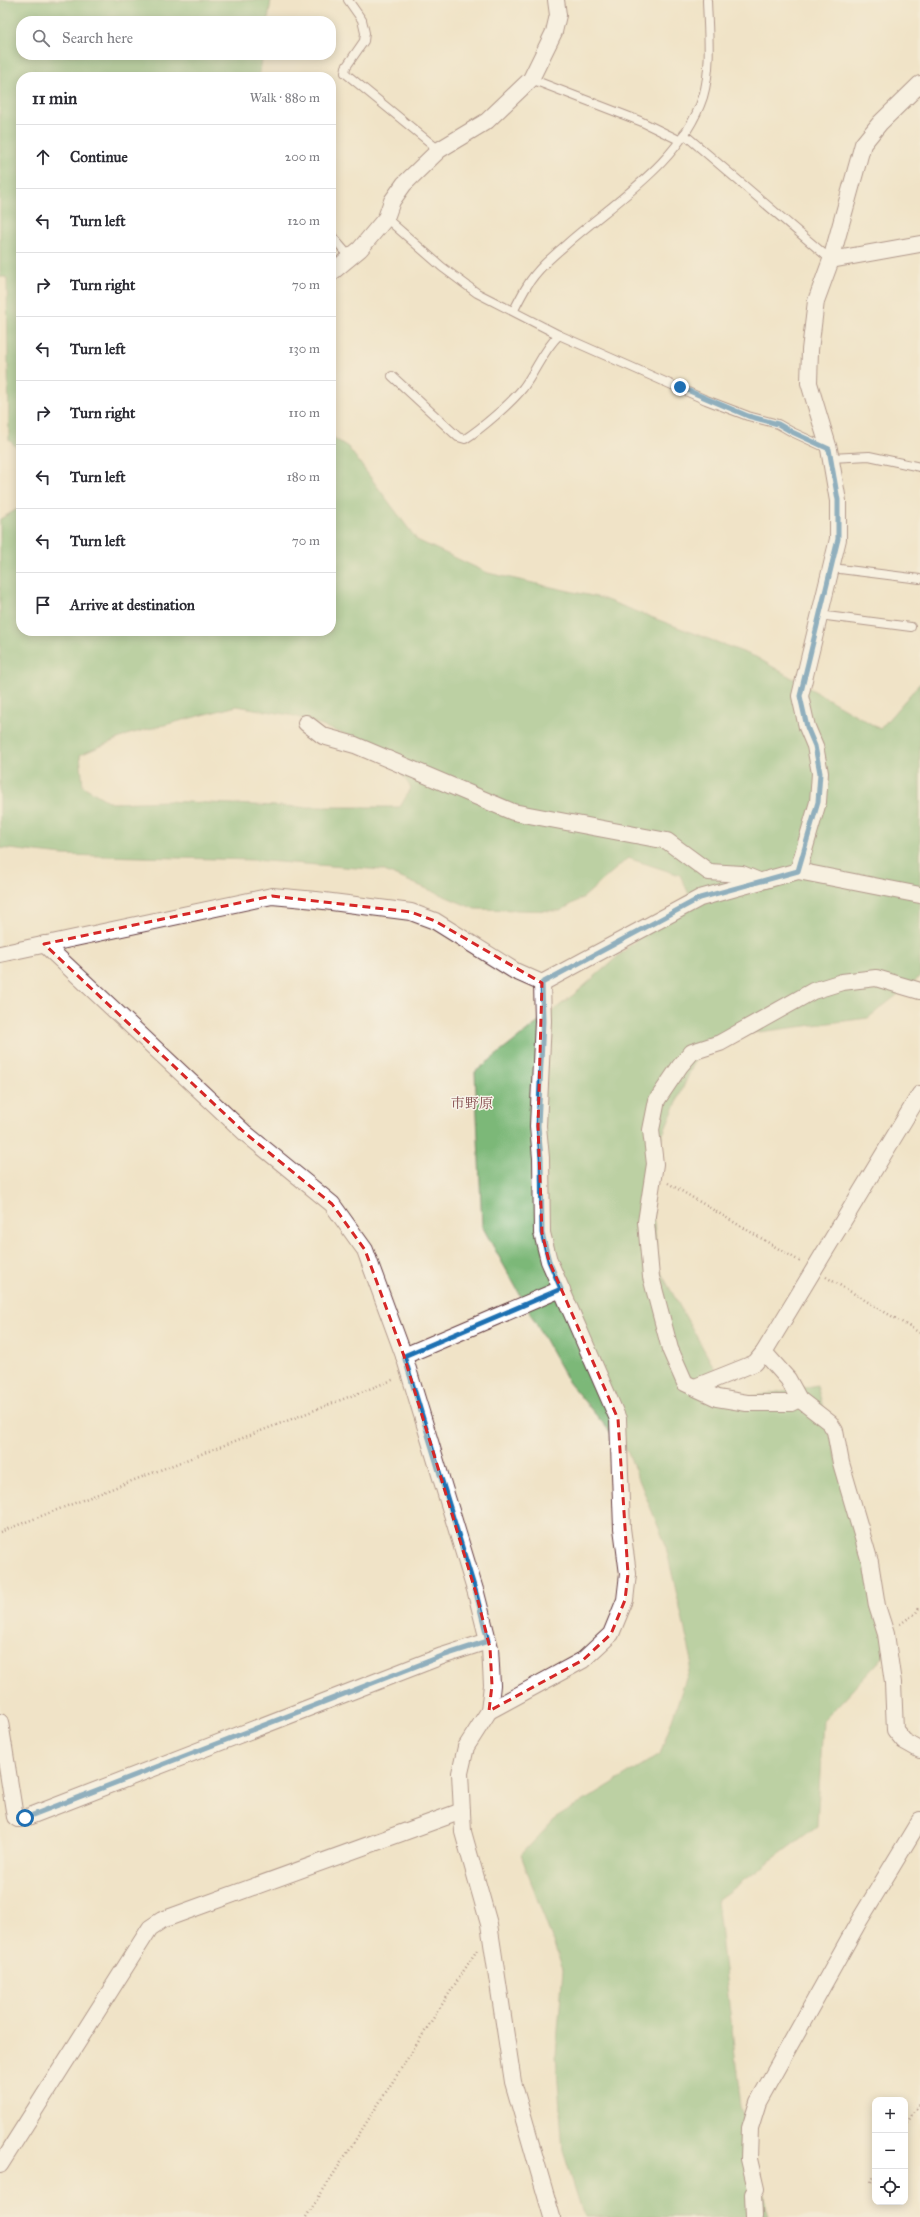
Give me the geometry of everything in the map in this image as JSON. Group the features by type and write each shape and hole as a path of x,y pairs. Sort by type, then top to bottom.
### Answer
{"street":[{"path":"336,268 349,256 360,249 386,218 392,201 404,184 438,150 487,121 531,79 554,32 558,15 556,0"},
{"path":"798,871 818,802 820,773 815,746 807,727 800,696 838,539 838,500 830,453 809,383 810,350 816,301 831,260 863,144 880,123 920,84"},
{"path":"831,260 920,244"},
{"path":"306,723 323,736 355,745 513,812 667,841 709,872 742,874 759,881"},
{"path":"542,983 700,898 798,871 920,895"},
{"path":"0,954 272,896 411,912 435,920 516,971 542,983"},
{"path":"44,944 245,1133 332,1204 366,1250 404,1356 408,1374 476,1593 488,1641 492,1685 489,1711 466,1747 460,1773 463,1832 489,1932 513,2082 552,2217"},
{"path":"799,1398 791,1403 746,1403 717,1398 685,1383 670,1349 651,1277 646,1222 654,1164 651,1130 657,1100 680,1066 692,1052 720,1043 813,991 842,982 876,978 920,991"},
{"path":"489,1711 583,1660 611,1634 625,1600 628,1574 622,1528 618,1420 549,1261 542,1233 541,1158 538,1126 543,1021 542,983"},
{"path":"695,1387 755,1363 764,1352 815,1270 920,1094"},
{"path":"404,1356 561,1289"},
{"path":"764,1352 788,1379 799,1398 830,1423 835,1431 841,1464 870,1562 877,1606 886,1634 893,1683 895,1730 904,1741 920,1750"},
{"path":"0,1722 2,1746 15,1816 18,1819 25,1818 442,1656 488,1641"},
{"path":"0,2165 150,1928 162,1920 462,1811"},
{"path":"754,2217 753,2194 756,2189 749,2159 749,2152 750,2128 758,2102 859,1921 920,1820"}],"lane":[{"path":"348,0 362,20 365,33 364,41 346,66 345,73 438,150"},
{"path":"514,310 527,285 549,260 636,188 682,137 695,116 703,96 708,72 707,0"},
{"path":"531,79 682,137 831,260"},
{"path":"386,218 442,267 471,288 559,335 706,400 748,416 778,424 830,453 869,456 920,467"},
{"path":"336,241 349,256"},
{"path":"392,376 458,437 465,439 476,432 523,388 551,343 559,335"},
{"path":"832,568 920,579"},
{"path":"819,615 911,627"}],"path":[{"path":"666,1182 920,1332"},
{"path":"0,1532 408,1374"},
{"path":"886,1634 916,1613 920,1606"},
{"path":"306,2217 489,1932"},
{"path":"908,2121 920,2102"}],"highlighted area":[{"path":"272,896 411,912 435,921 542,983 538,1126 542,1233 549,1261 618,1419 628,1574 625,1600 611,1634 583,1660 489,1711 492,1685 490,1648 476,1593 404,1356 365,1250 332,1204 245,1133 44,944"}],"green space":[{"path":"0,0 271,0 269,16 16,16 16,60 262,60 260,72 16,72 16,447 9,440 7,278 0,276"},
{"path":"336,439 348,447 417,540 488,573 601,598 756,657 880,729 920,683 920,977 868,1018 704,1039 648,1169 659,1269 732,1400 817,1385 888,1652 823,1721 817,1826 717,1901 741,2107 769,2217 584,2217 563,2151 556,2055 563,1969 521,1855 556,1818 660,1754 692,1661 665,1543 628,1453 569,1383 482,1226 475,1072 577,992 689,894 680,875 628,858 584,897 560,911 475,909 382,870 253,860 63,855 0,848 0,519 16,510 16,636 336,636","holes":["237,706 295,716 387,750 411,788 400,807 299,807 165,801 111,803 83,786 80,755 130,734"]}],"district":[{"name":"市野原","path":"472,1103"}],"route":[{"path":"25,1818 442,1656 488,1641 476,1593 408,1374 404,1356 561,1289 549,1261 542,1233 541,1158 538,1126 543,1021 542,983 700,898 798,871 818,802 820,773 815,746 807,727 800,696 838,539 838,500 829,449 778,424 748,416 706,400 680,387"}]}
